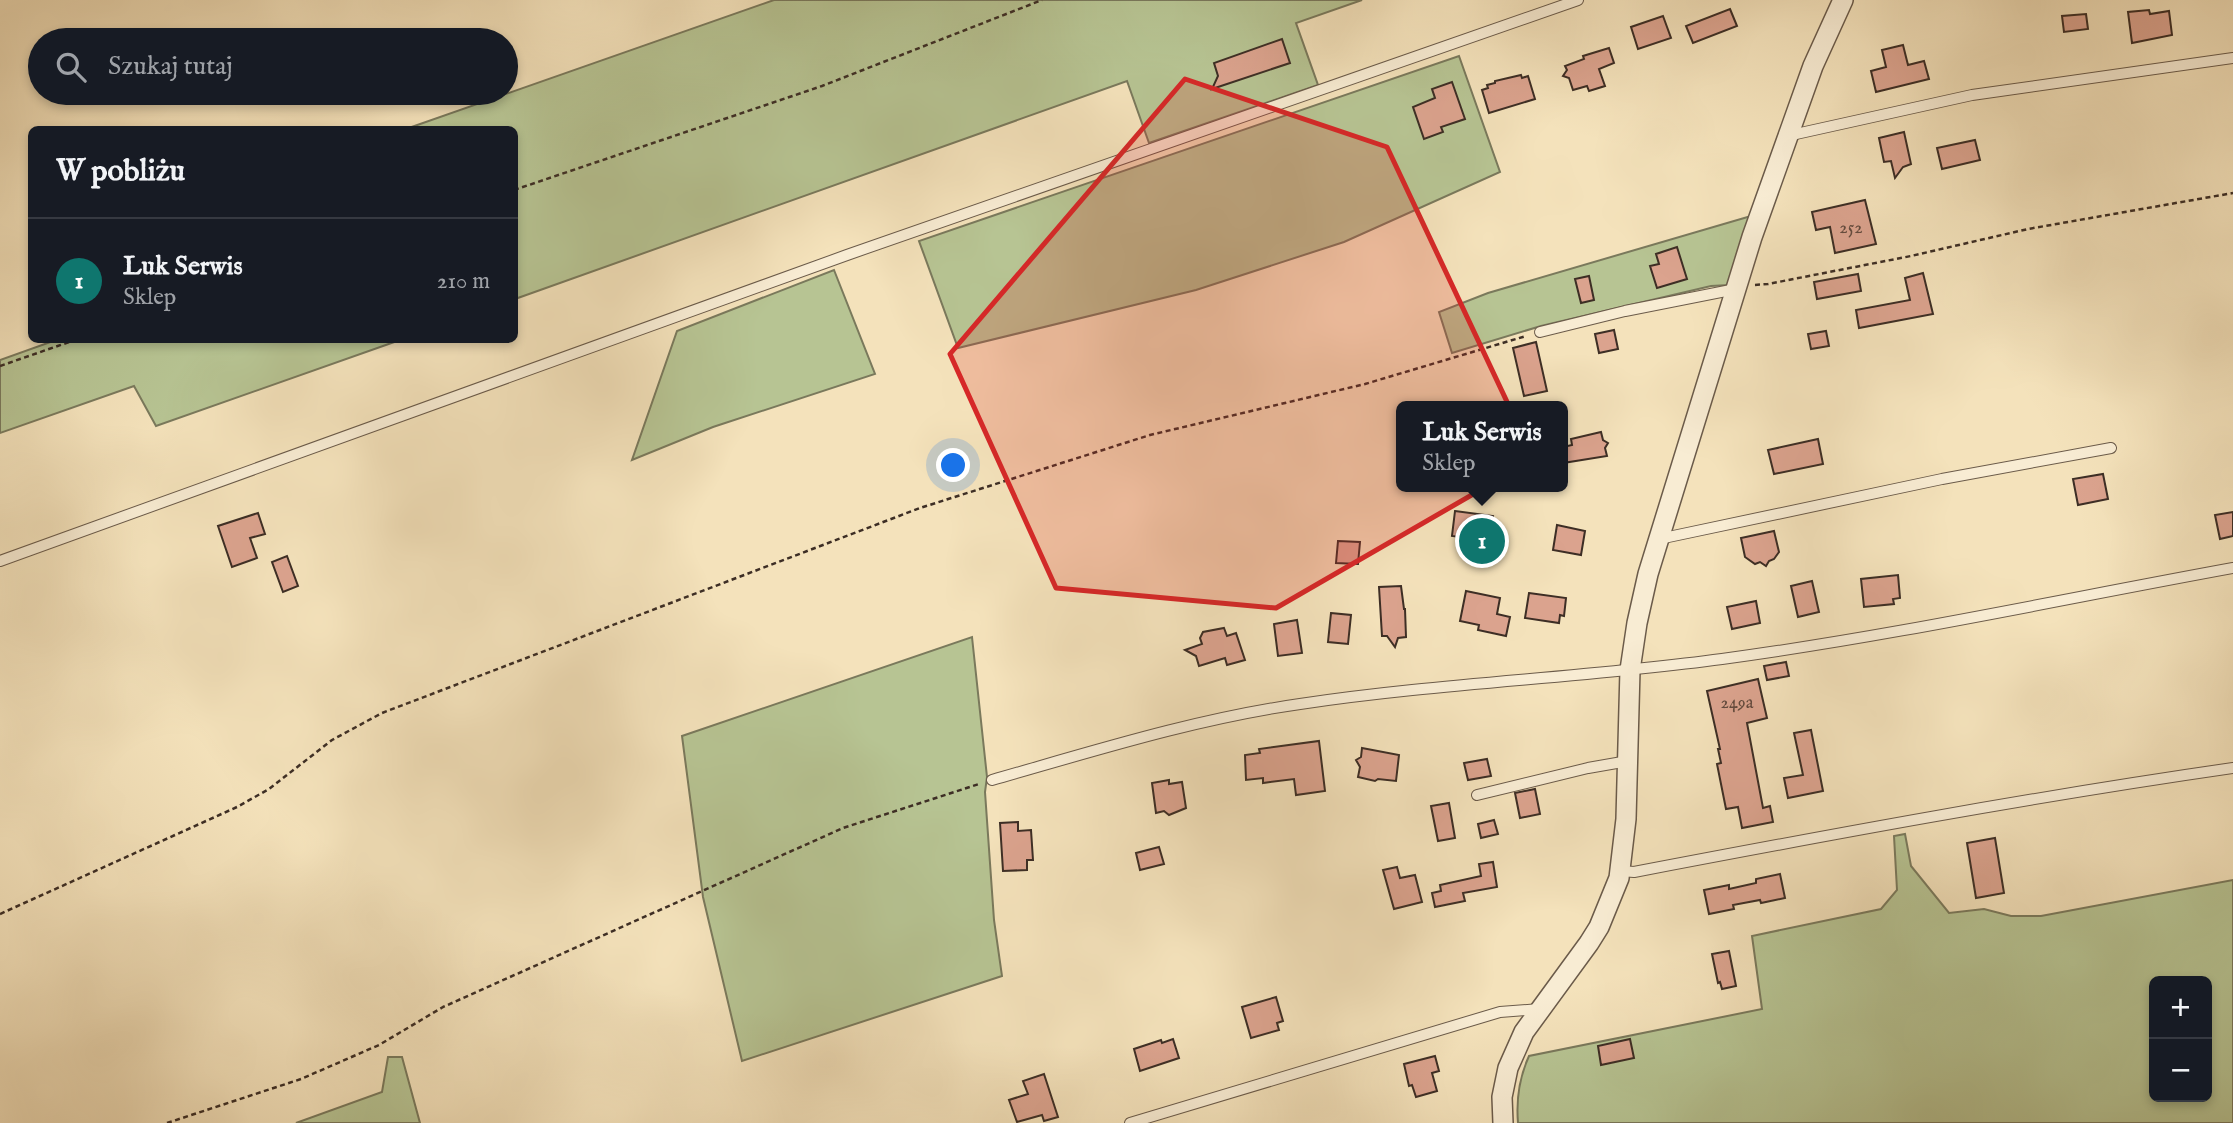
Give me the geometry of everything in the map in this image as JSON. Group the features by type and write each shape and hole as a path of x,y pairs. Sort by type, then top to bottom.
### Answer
{"street":[{"path":"1503,1123 1502,1097 1508,1068 1524,1032 1598,927 1620,870 1628,761 1630,670 1637,623 1659,540 1737,287 1787,136 1813,66 1843,0"}],"lane":[{"path":"0,561 847,255 1578,0"},
{"path":"1787,136 1972,95 2233,58"},
{"path":"1540,332 1737,287"},
{"path":"1659,540 1942,479 2111,448"},
{"path":"992,779 1139,738 1298,704 1722,659 1918,628 2233,568"},
{"path":"1477,796 1588,768 1628,761"},
{"path":"1620,870 1633,872 1836,832 2233,768"},
{"path":"1130,1123 1500,1012 1541,1009"}],"path":[{"path":"518,189 822,86 1042,0"},
{"path":"1737,287 1768,284 1911,256 2028,229 2233,193"},
{"path":"0,914 237,807 270,789 332,740 382,713 817,545 920,508 1150,435 1366,384 1540,332"},
{"path":"0,366 66,343"},
{"path":"167,1123 301,1079 379,1045 443,1007 843,828 992,779"}],"highlighted area":[{"path":"1185,79 1387,147 1534,459 1276,608 1056,588 950,354"}],"green space":[{"path":"774,0 1362,0 1296,23 1318,85 1149,143 1127,81 518,298 518,126 414,126 474,105 518,105 518,90"},
{"path":"1459,56 1500,172 1344,242 1196,290 958,348 919,241"},
{"path":"1751,216 1729,285 1711,286 1541,326 1452,353 1439,312 1488,293"},
{"path":"834,270 875,374 713,427 632,460 677,331"},
{"path":"48,343 391,343 156,426 134,386 0,433 0,360"},
{"path":"972,637 987,777 985,792 994,920 1002,976 742,1061 703,897 682,736"},
{"path":"1905,834 1911,866 1949,913 1984,909 2011,916 2041,916 2233,880 2233,1123 1518,1123 1519,1089 1529,1056 1762,1009 1752,936 1881,909 1897,890 1894,836"},
{"path":"388,1057 402,1057 420,1123 296,1123 382,1092"}],"building":[{"path":"1730,9 1737,26 1693,43 1686,26"},
{"path":"2149,10 2150,14 2169,11 2172,35 2132,43 2128,12"},
{"path":"2086,14 2088,29 2064,32 2062,16"},
{"path":"1663,16 1671,38 1638,49 1631,27"},
{"path":"1282,39 1290,63 1212,89 1218,76 1214,63"},
{"path":"1903,45 1908,65 1924,61 1929,79 1876,92 1871,71 1886,67 1882,50"},
{"path":"1609,48 1614,63 1599,69 1605,86 1589,91 1587,86 1573,90 1569,78 1563,76 1567,70 1565,66 1584,59 1583,56"},
{"path":"1521,75 1522,78 1528,76 1535,99 1489,113 1482,90 1495,81"},
{"path":"1452,82 1465,119 1441,127 1443,132 1424,139 1413,107 1435,98 1432,89"},
{"path":"1904,132 1911,164 1903,167 1895,178 1891,161 1884,162 1879,138"},
{"path":"1975,140 1980,160 1942,169 1937,148"},
{"path":"1865,200 1876,244 1835,253 1830,227 1816,230 1812,212"},
{"path":"1677,247 1687,279 1657,288 1650,266 1659,264 1656,254"},
{"path":"1923,273 1933,314 1859,328 1856,310 1910,300 1905,278"},
{"path":"1858,274 1861,291 1817,299 1814,282"},
{"path":"1589,276 1594,300 1581,303 1575,279"},
{"path":"1614,330 1618,349 1599,353 1595,334"},
{"path":"1826,331 1829,346 1811,349 1808,334"},
{"path":"1536,342 1547,391 1524,396 1513,348"},
{"path":"1601,432 1603,440 1608,443 1605,448 1607,456 1568,462 1571,439"},
{"path":"1818,439 1823,464 1774,474 1768,450"},
{"path":"2103,474 2108,499 2078,505 2073,479"},
{"path":"1455,511 1493,516 1490,541 1452,536"},
{"path":"2233,512 2233,536 2220,539 2215,515"},
{"path":"258,513 265,534 250,538 257,558 232,567 218,526"},
{"path":"1557,525 1585,531 1581,555 1553,550"},
{"path":"1774,531 1779,552 1774,559 1766,566 1760,562 1755,564 1745,557 1741,538"},
{"path":"1338,541 1360,542 1358,564 1336,563"},
{"path":"287,556 298,586 283,592 272,562"},
{"path":"1898,575 1900,598 1893,599 1894,604 1864,607 1861,579"},
{"path":"1812,581 1819,612 1798,617 1791,586"},
{"path":"1401,586 1406,637 1398,638 1395,647 1387,636 1382,636 1379,587"},
{"path":"1466,591 1500,598 1497,614 1510,617 1506,636 1478,630 1479,625 1460,621"},
{"path":"1529,593 1566,598 1564,616 1560,615 1559,623 1525,618"},
{"path":"1756,601 1760,623 1732,629 1727,607"},
{"path":"1331,613 1351,615 1348,644 1328,642"},
{"path":"1297,620 1302,653 1278,656 1274,624"},
{"path":"1224,628 1227,636 1236,633 1245,660 1227,665 1225,658 1199,666 1196,656 1185,650 1202,644 1200,638 1203,632"},
{"path":"1786,662 1789,676 1767,680 1764,666"},
{"path":"1758,679 1767,718 1747,723 1763,808 1770,806 1773,822 1742,828 1738,807 1726,809 1717,764 1721,763 1720,749 1707,691"},
{"path":"1811,730 1823,791 1788,798 1784,778 1803,775 1794,733"},
{"path":"1319,741 1325,791 1296,795 1294,779 1263,783 1263,778 1246,780 1245,755 1260,753 1259,749"},
{"path":"1362,748 1399,755 1396,781 1375,781 1358,777 1360,767 1356,760 1361,757"},
{"path":"1487,759 1491,776 1468,780 1464,763"},
{"path":"1169,780 1169,784 1182,782 1186,808 1169,815 1164,811 1156,813 1152,783"},
{"path":"1535,789 1540,814 1520,818 1515,793"},
{"path":"1449,803 1455,838 1438,841 1431,806"},
{"path":"1494,820 1498,834 1481,838 1478,824"},
{"path":"1018,822 1018,831 1031,830 1033,860 1027,860 1027,870 1003,871 1000,823"},
{"path":"1995,838 2004,893 1976,898 1967,843"},
{"path":"1159,847 1164,864 1140,870 1136,853"},
{"path":"1493,862 1497,887 1463,893 1465,901 1435,907 1432,893 1441,891 1440,885 1481,876 1479,864"},
{"path":"1397,867 1400,878 1415,875 1422,902 1394,909 1383,870"},
{"path":"1780,874 1785,898 1733,905 1734,909 1709,914 1704,890 1729,885 1729,889"},
{"path":"1729,951 1736,986 1722,989 1720,982 1718,983 1712,954"},
{"path":"1276,997 1283,1021 1277,1023 1279,1030 1251,1038 1242,1007"},
{"path":"1173,1039 1179,1058 1140,1071 1134,1049"},
{"path":"1630,1039 1634,1058 1601,1065 1598,1046"},
{"path":"1435,1056 1439,1071 1432,1073 1437,1091 1416,1097 1412,1085 1409,1086 1404,1064"},
{"path":"1044,1074 1058,1117 1044,1121 1042,1115 1017,1122 1009,1100 1028,1094 1023,1081"}],"place":[{"name":"Luk Serwis","path":"1482,541"}]}
